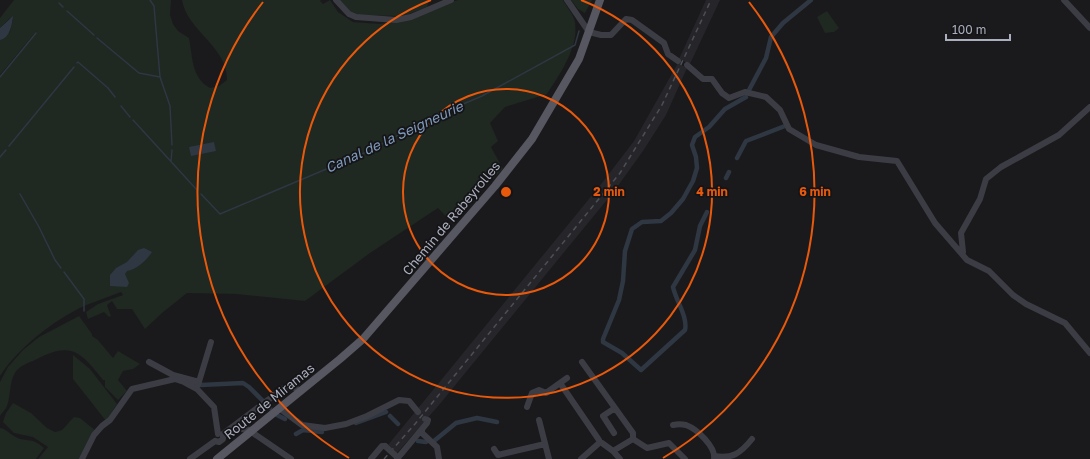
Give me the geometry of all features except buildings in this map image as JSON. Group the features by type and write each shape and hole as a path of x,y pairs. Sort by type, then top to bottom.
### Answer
{"main road":[{"name":"Chemin de Rabeyrolles","path":"568,77 597,1"},
{"name":"Chemin de Rabeyrolles","path":"336,362 376,326 513,164 540,126 579,60 587,29"},
{"name":"Route de Miramas","path":"217,459 336,362"}],"street":[{"path":"336,0 349,14 356,17 396,20 411,17 452,0"},
{"path":"567,0 587,29 601,35 611,35 626,20 632,20 664,43 668,54 678,61"},
{"path":"1064,0 1090,28"},
{"path":"687,65 702,79 712,79 722,92 729,98 745,92 766,97 780,110 789,129 812,144 859,157 897,161 935,223 963,253 967,260 994,275 1012,295 1026,304 1065,323 1090,353"},
{"path":"963,253 960,241 961,233 980,199 986,179 1006,164 1059,135 1090,107"},
{"path":"197,389 211,342"},
{"path":"149,362 173,375 199,382"},
{"path":"582,362 632,430 633,439"},
{"path":"527,407 532,393 539,390 546,393 567,378"},
{"path":"82,459 94,436 102,426 110,420 132,389 175,379 197,389 214,407 223,439 218,442 215,441 190,459"},
{"path":"560,383 599,442 613,451 620,459"},
{"path":"221,434 284,388 293,386 301,391"},
{"path":"279,408 296,422 318,428 346,424 367,416 399,400 408,401 418,412"},
{"path":"614,433 603,416 615,408"},
{"path":"371,459 382,446 385,446 397,457 428,423 428,420 424,418"},
{"path":"539,420 548,459"},
{"path":"673,425 686,425 694,429 711,446 714,457 732,457 752,439"},
{"path":"231,428 250,431 291,459"},
{"path":"422,429 422,433 437,447 439,459"},
{"path":"613,451 633,439"},
{"path":"633,439 647,448 669,443 685,459"},
{"path":"581,459 599,442"},
{"path":"494,449 498,455 545,444"},
{"path":"504,454 509,459"}],"shaded area":[{"path":"14,0 171,0 170,15 173,24 178,31 189,38 192,60 196,73 204,84 210,88 219,86 227,80 226,68 215,48 191,21 185,11 182,0 321,0 320,1 323,4 330,0 338,12 353,22 380,24 414,18 441,5 458,0 563,0 574,19 575,31 574,41 567,60 547,94 505,107 490,123 498,141 491,147 503,169 464,206 452,223 438,208 370,253 305,301 236,294 187,293 145,329 132,309 117,309 112,301 107,305 111,316 109,317 104,312 88,319 86,312 98,304 123,295 121,292 84,306 49,327 16,355 0,376 0,78 38,29 0,75 0,40 10,32 13,19 10,18 0,28 0,18"},
{"path":"339,0 429,0 427,7 399,16 354,15"},
{"path":"571,0 592,0 585,13 578,9"},
{"path":"706,0 720,0 690,64 679,59"},
{"path":"827,11 839,28 834,32 825,33 817,17"},
{"path":"678,63 687,68 666,115 643,151 615,190 439,405 397,453 388,445 602,183 634,141"},
{"path":"79,316 92,336 98,340 113,358 118,351 140,364 133,369 123,371 118,380 127,391 118,400 105,387 105,380 103,380 81,356 66,350 58,351 47,354 21,367 17,371 13,377 7,406 0,416 0,382 8,367 23,350 39,337"},
{"path":"73,355 90,369 117,404 106,421 73,379"},
{"path":"13,403 31,413 47,428 55,432 62,430 74,417 80,418 96,431 80,459 38,459 48,447 33,437 14,433 3,422 6,413"},
{"path":"0,428 18,438 35,442 44,448 36,459 0,459"}],"water":[{"path":"13,16 8,34 0,40 0,28"},
{"path":"214,142 216,151 191,156 189,147"},
{"path":"144,248 152,252 141,264 134,269 127,271 125,274 129,283 127,287 110,286 110,275 116,268 127,262 138,250"}],"waterway":[{"path":"150,0 154,6 160,77 170,106 172,145"},
{"path":"749,90 766,58 771,37 783,23 811,0"},
{"path":"59,3 63,7"},
{"path":"67,11 94,35"},
{"name":"Canal de la Seigneurie","path":"201,194 220,214 369,151 428,119 482,96 575,45 579,31"},
{"path":"0,77 36,33"},
{"path":"97,38 139,73 160,77"},
{"path":"77,63 78,62 108,88 115,97"},
{"path":"9,146 74,67"},
{"path":"707,212 700,226 695,250 673,287 685,320 685,330 641,370 622,353 603,342 619,300 623,281 625,251 632,229 642,222 661,221 671,213 683,199 693,181 697,168 696,157 692,145 695,137 709,127 725,109 746,97"},
{"path":"121,106 130,117"},
{"path":"133,120 197,190"},
{"path":"737,158 746,141 785,126"},
{"path":"0,157 6,150"},
{"path":"171,161 172,150"},
{"path":"726,178 729,172"},
{"path":"20,194 39,227 55,260 61,268"},
{"path":"64,272 84,299 84,311"},
{"path":"195,383 201,385 243,383 270,408"},
{"path":"356,423 386,412"},
{"path":"277,415 285,419"},
{"path":"390,416 398,424"},
{"path":"434,441 456,423 477,418 497,422"},
{"path":"296,434 303,430 322,432"},
{"path":"418,441 426,442"}],"railway":[{"path":"384,459 415,424 620,173 662,105 711,0"}]}
